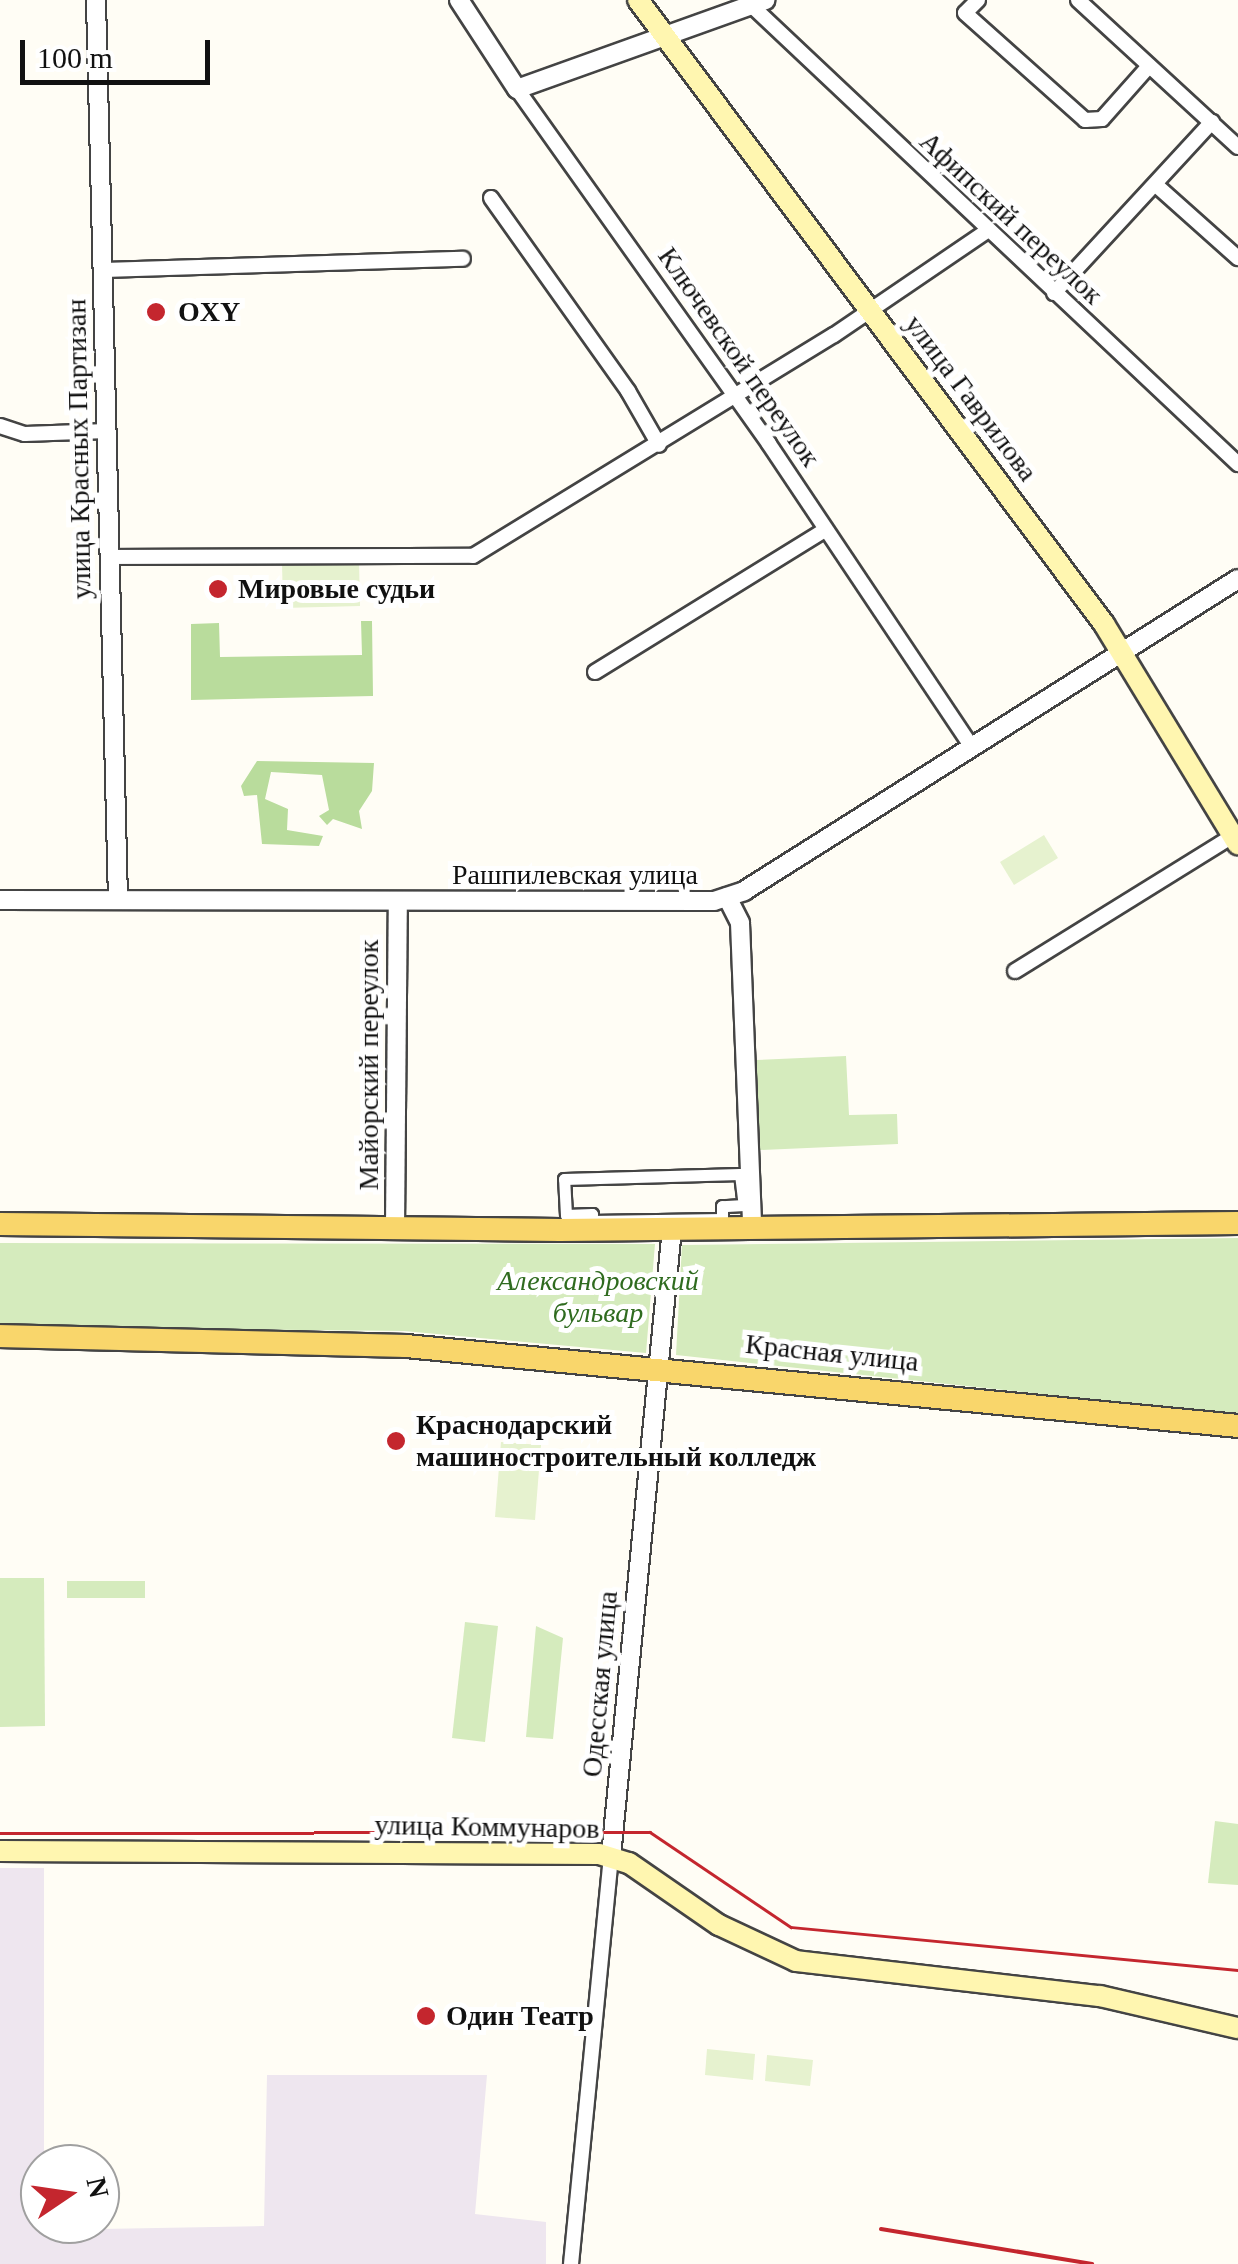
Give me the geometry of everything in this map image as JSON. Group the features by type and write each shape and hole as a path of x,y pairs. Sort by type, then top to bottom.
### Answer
{"main road":[{"name":"улица Гаврилова","path":"638,0 1122,653 1236,840"},
{"path":"0,1224 672,1228 1238,1223"},
{"name":"Красная улица","path":"0,1336 406,1346 658,1366 1238,1426"},
{"name":"улица Коммунаров","path":"0,1851 611,1856 719,1926 796,1961 1100,1996 1238,2028"}],"street":[{"name":"улица Красных Партизан","path":"96,0 118,898"},
{"name":"Ключевской переулок","path":"459,0 517,89 734,395 972,747"},
{"path":"978,0 965,13 1085,120 1102,119 1148,66"},
{"path":"1078,0 1238,147"},
{"path":"517,89 668,40 759,3"},
{"name":"Афипский переулок","path":"759,3 988,231 1238,464"},
{"path":"1054,293 1212,122"},
{"path":"1156,184 1238,258"},
{"path":"490,198 628,391 659,445"},
{"path":"110,557 473,556 516,534 872,311 988,231"},
{"path":"102,270 464,259"},
{"path":"0,426 25,434 106,431"},
{"path":"595,672 825,530"},
{"name":"Рашпилевская улица","path":"0,900 675,904 727,897 1238,579"},
{"path":"1014,970 1236,840"},
{"path":"727,897 740,923 752,1227"},
{"name":"Майорский переулок","path":"394,1226 398,903"},
{"path":"740,1174 744,1205 722,1206 722,1219 592,1221 592,1214 566,1215 564,1179 740,1174"},
{"name":"Одесская улица","path":"571,2264 672,1228"}],"shaded area":[{"path":"0,1868 44,1868 44,2144 20,2144 20,2244 120,2244 120,2229 264,2226 267,2075 487,2075 475,2214 546,2222 546,2264 0,2264"}],"green space":[{"path":"359,561 360,606 283,608 282,563"},
{"path":"361,621 372,621 373,696 191,700 191,624 219,623 220,657 362,655"},
{"path":"257,761 374,763 372,791 359,811 362,829 333,819 327,825 319,816 329,810 322,775 271,772 265,799 288,809 287,830 323,836 319,846 262,844 257,795 244,796 241,786"},
{"path":"1044,835 1058,858 1014,885 1000,862"},
{"path":"846,1056 849,1115 897,1114 898,1144 760,1150 756,1060"},
{"name":"Александровский бульвар","path":"1238,1238 1238,1415 676,1355 682,1245"},
{"name":"Александровский бульвар","path":"0,1243 655,1244 646,1353 404,1331 0,1327"},
{"path":"501,1442 541,1445 535,1520 495,1517"},
{"path":"0,1578 44,1578 45,1726 0,1727"},
{"path":"67,1581 145,1581 145,1598 67,1598"},
{"path":"465,1622 498,1626 485,1742 452,1738"},
{"path":"536,1626 563,1638 553,1739 526,1737"},
{"path":"1215,1821 1238,1824 1238,1885 1208,1883"},
{"path":"707,2049 755,2054 753,2080 705,2075"},
{"path":"767,2055 813,2060 810,2086 765,2081"}],"tram line":[{"path":"0,1833 650,1832 791,1927 1238,1970"}],"railway":[{"path":"881,2229 1092,2264"}],"place":[{"name":"OXY","path":"156,312"},
{"name":"Мировые судьи","path":"218,589"},
{"name":"Краснодарский машиностроительный колледж","path":"396,1441"},
{"name":"Один Театр","path":"426,2016"}]}
